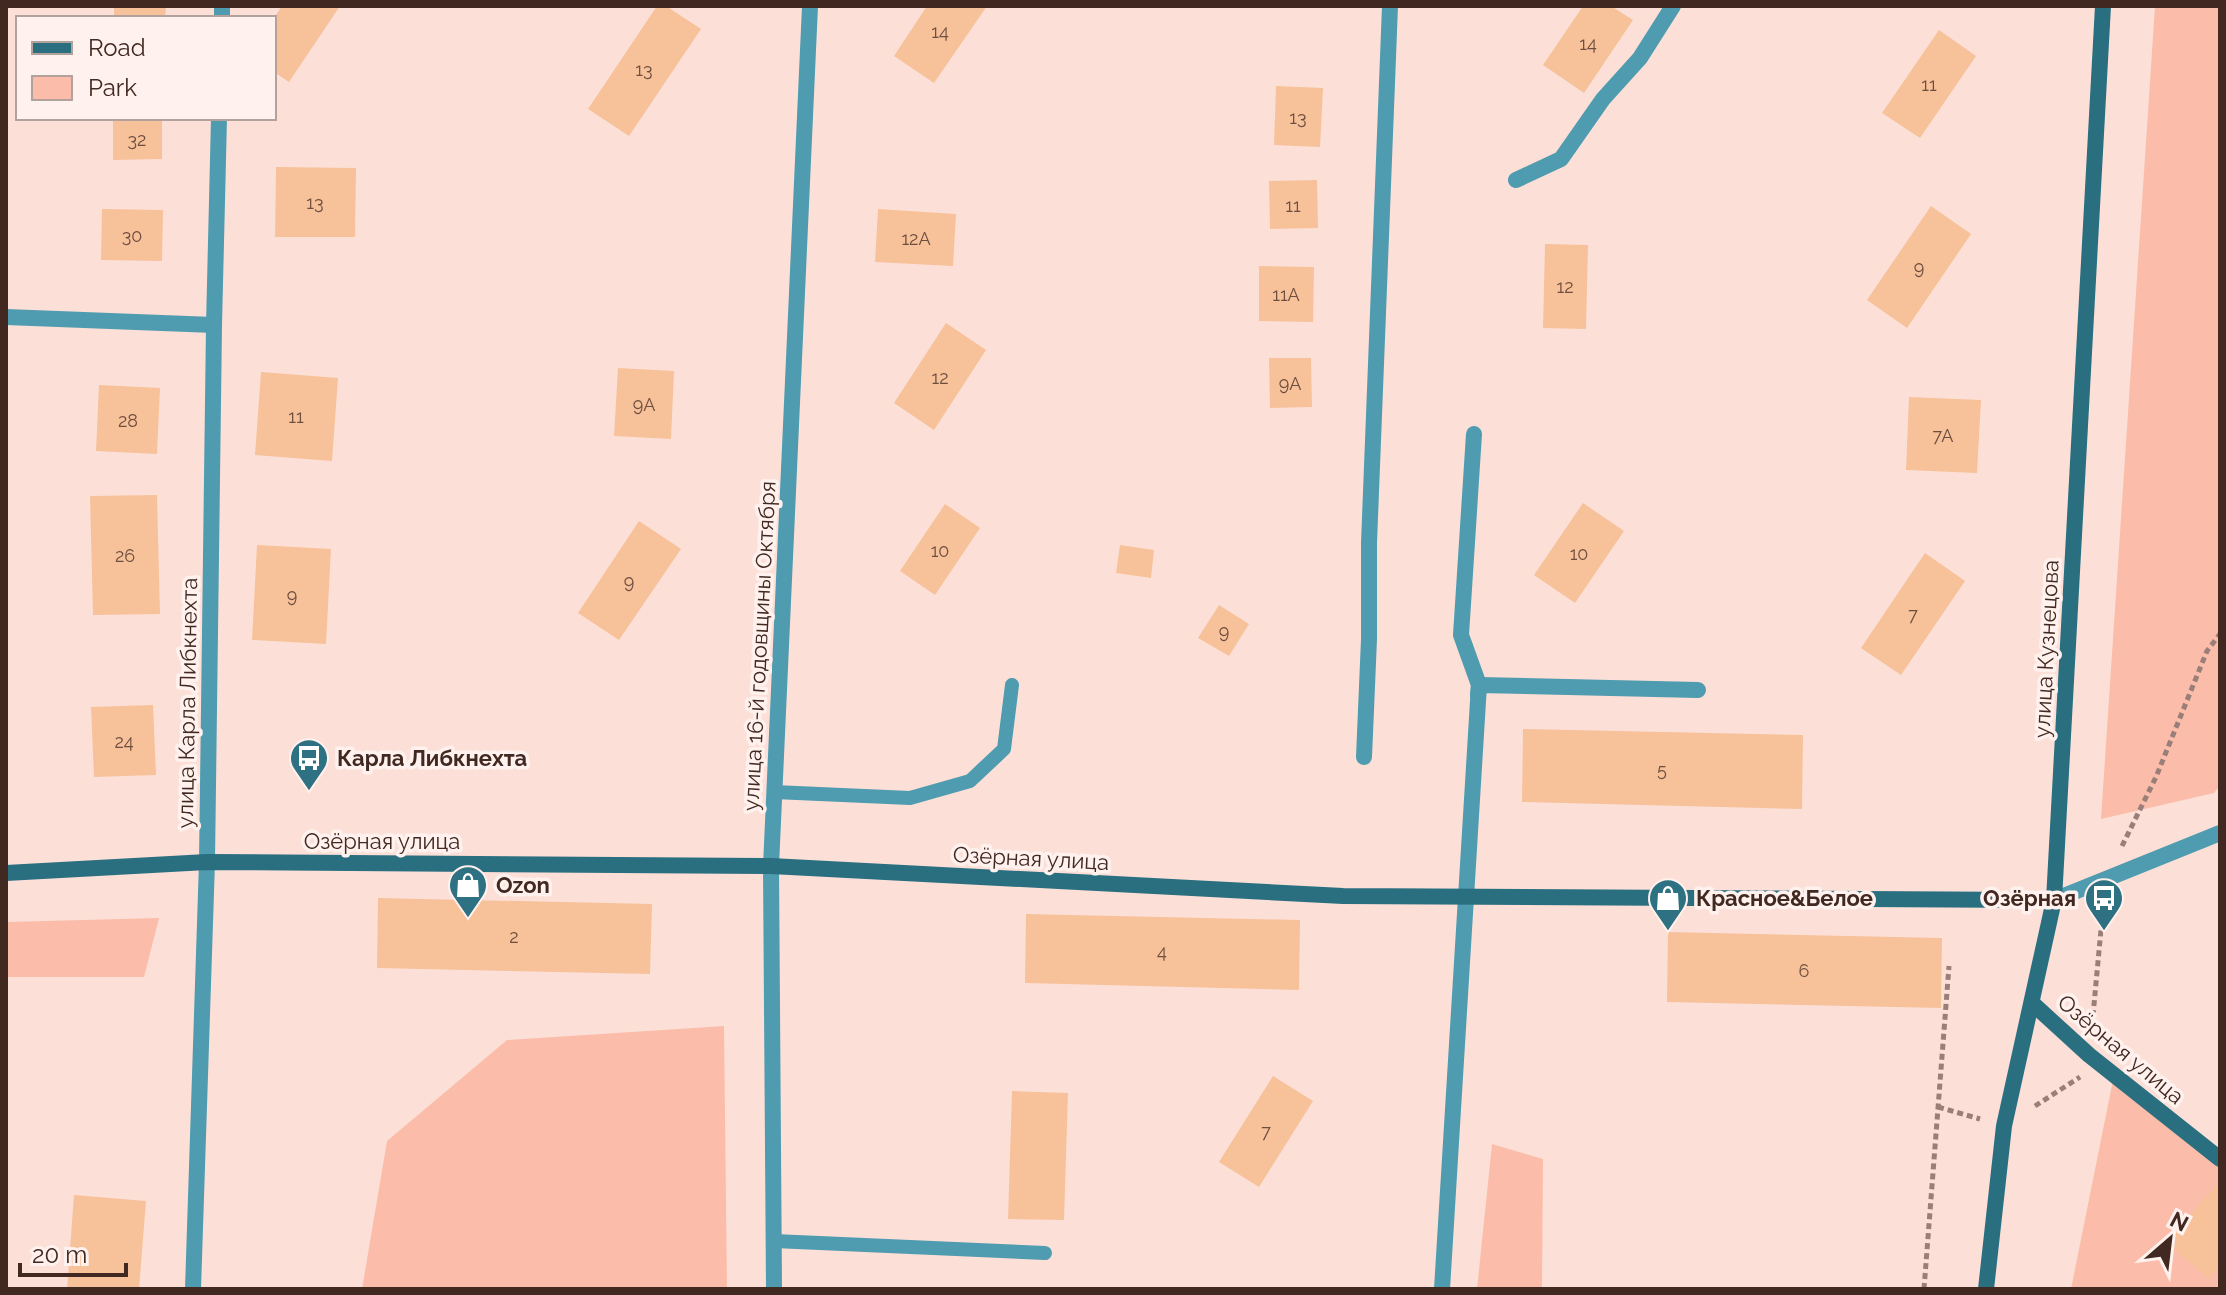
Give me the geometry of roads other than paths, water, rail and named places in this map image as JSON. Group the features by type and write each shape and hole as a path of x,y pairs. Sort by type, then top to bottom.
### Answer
{"street":[{"name":"улица 16-й годовщины Октября","path":"774,1289 771,866 810,6"},
{"path":"1364,757 1369,543 1391,6"},
{"path":"1516,180 1561,159 1603,99 1640,58 1673,6"},
{"name":"улица Кузнецова","path":"1986,1289 2004,1126 2054,900 2103,6"},
{"name":"улица Карла Либкнехта","path":"193,1289 207,862 219,120"},
{"path":"6,317 214,325"},
{"path":"1468,897 1479,685 1461,635 1474,434"},
{"path":"1479,685 1698,690"},
{"path":"2054,900 2220,833"},
{"name":"Озёрная улица","path":"6,873 207,862 771,866 1343,896 2054,900"},
{"name":"Озёрная улица","path":"2032,1003 2089,1055 2220,1159"}],"lane":[{"path":"774,792 910,798 970,781 1004,749 1012,685"},
{"path":"1442,1289 1468,897"},
{"path":"774,1241 1045,1253"}],"place":[{"name":"Карла Либкнехта","path":"309,792"},
{"name":"Ozon","path":"468,919"},
{"name":"Красное&Белое","path":"1668,932"},
{"name":"Озёрная","path":"2104,932"}]}
